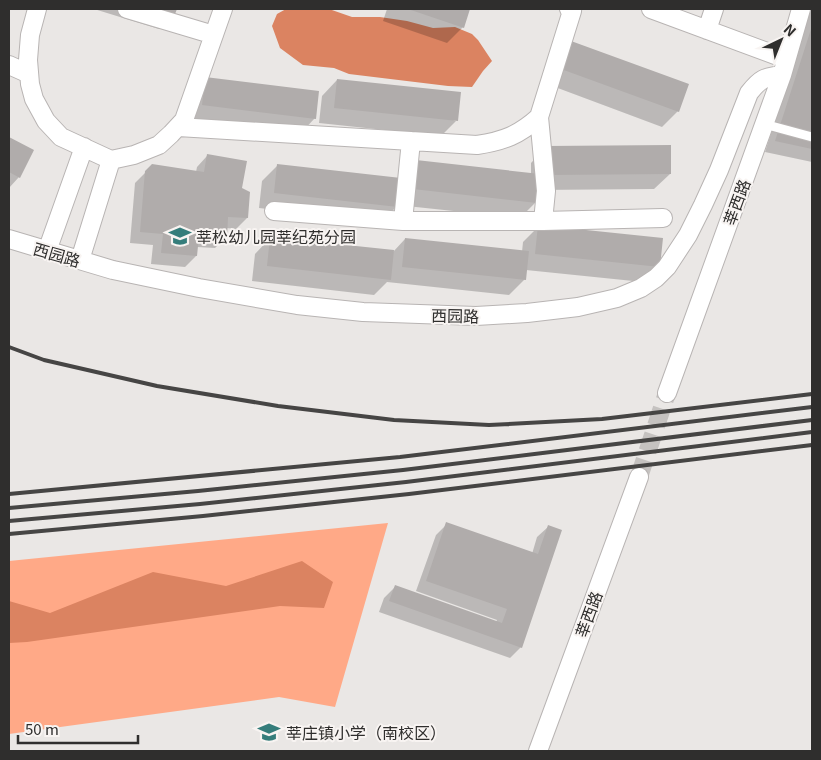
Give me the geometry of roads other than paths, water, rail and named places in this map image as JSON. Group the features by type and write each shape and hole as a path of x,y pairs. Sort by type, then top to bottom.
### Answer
{"street":[{"path":"36,9 30,35 28,60 34,99 46,120 61,137 111,160 134,155 159,145 184,120 223,9"},
{"path":"127,9 214,35"},
{"path":"544,221 546,191 539,117 572,9"},
{"path":"651,9 707,30 784,67"},
{"path":"707,30 714,9"},
{"name":"莘西路","path":"667,393 764,124 802,9"},
{"path":"9,65 29,74"},
{"name":"西园路","path":"9,239 112,270 199,288 297,305 363,312 476,316 578,307 617,298 641,288 656,278 671,261 688,235 703,205 719,170 749,93 757,83 784,67"},
{"path":"178,127 477,145 497,142 514,135 528,127 539,117"},
{"path":"403,221 411,141"},
{"path":"47,251 84,147"},
{"path":"80,260 111,160"},
{"path":"274,211 403,221 544,221 663,218"},
{"name":"莘西路","path":"538,751 639,477"}],"lane":[{"path":"764,124 812,137"}],"tunnel":[{"path":"639,477 667,393"}],"railway":[{"path":"9,347 44,360 157,386 278,406 394,420 489,425 602,419 812,394"},
{"path":"9,494 400,457 812,407"},
{"path":"9,508 403,470 812,420"},
{"path":"9,521 200,504 406,482 812,432"},
{"path":"9,534 409,494 812,445"}],"place":[{"name":"莘松幼儿园莘纪苑分园","path":"180,236"},
{"name":"莘庄镇小学（南校区）","path":"269,732"}]}
